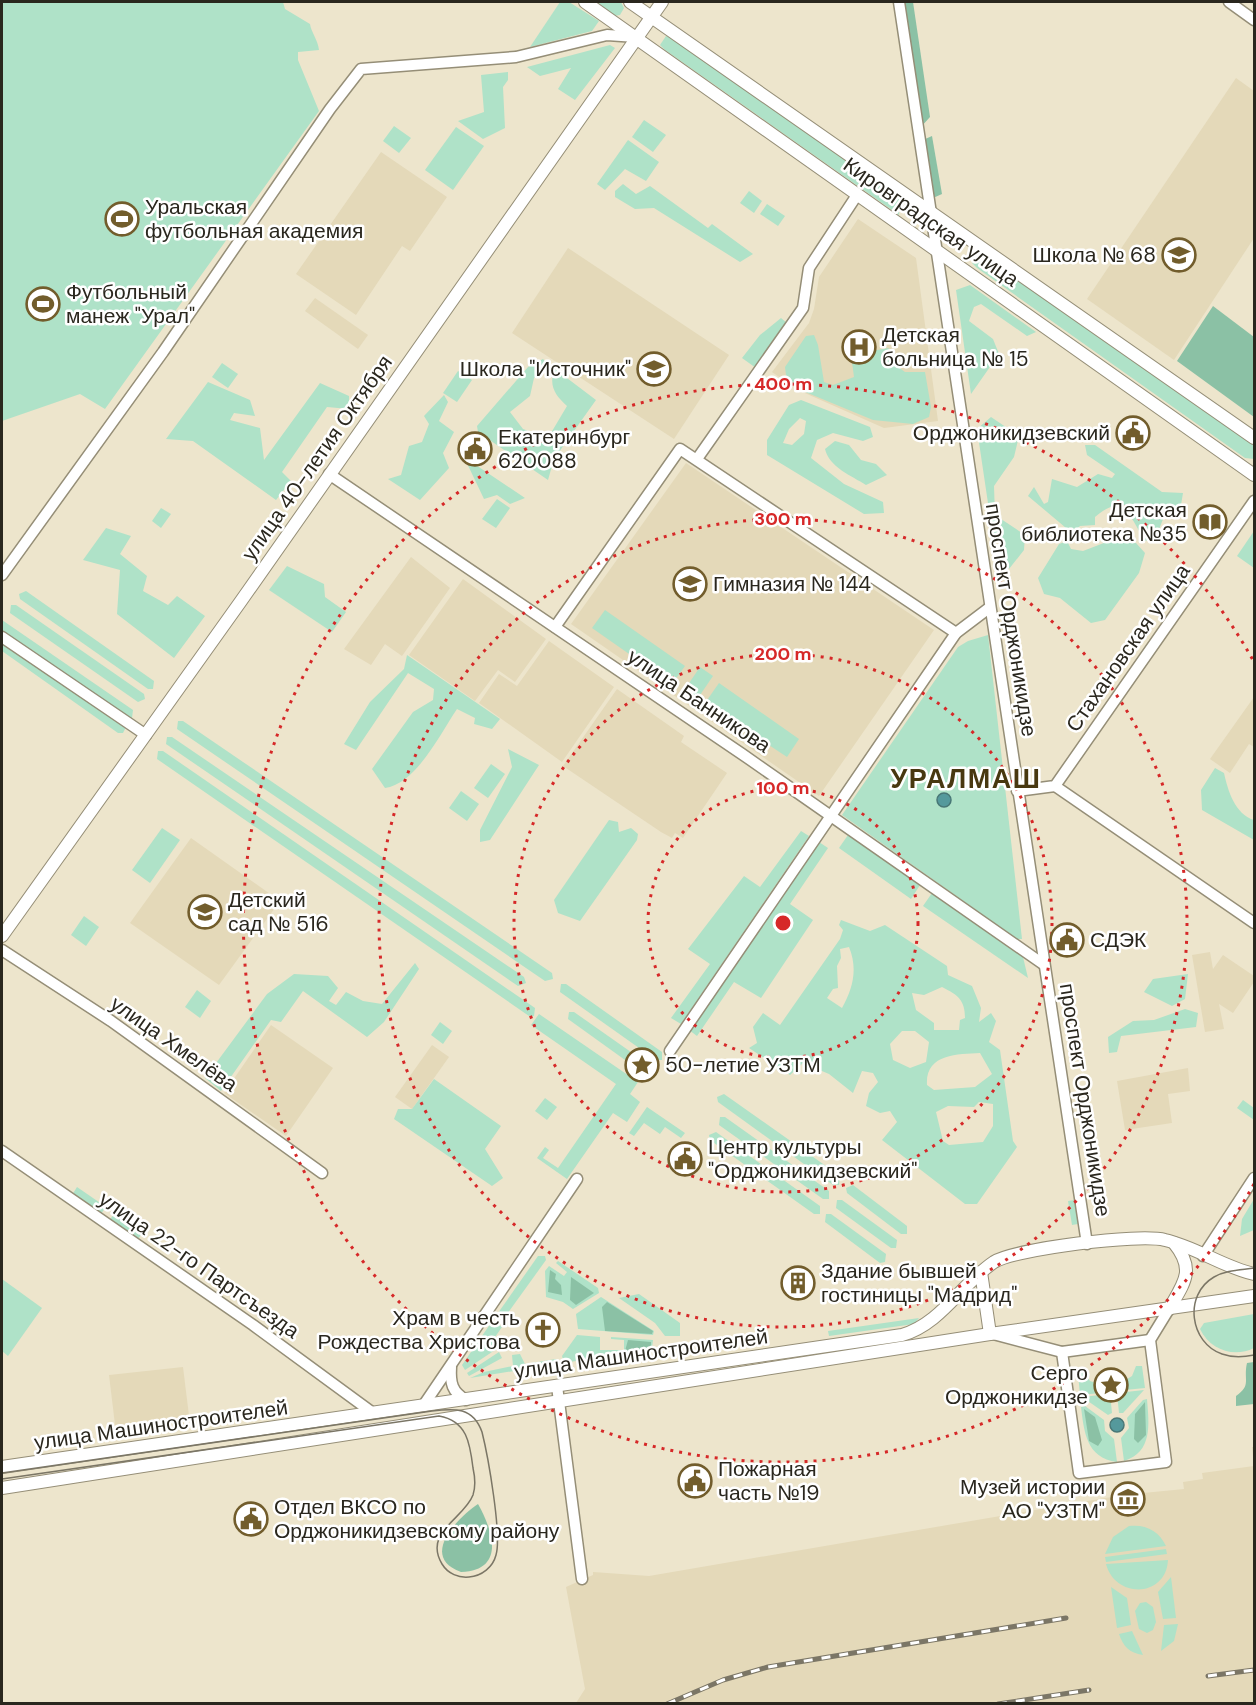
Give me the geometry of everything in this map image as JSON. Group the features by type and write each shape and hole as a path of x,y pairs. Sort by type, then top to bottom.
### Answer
{"main road":[{"name":"Кировградская улица","path":"585,2 1254,475"},
{"name":"Кировградская улица","path":"630,2 1254,438"},
{"name":"улица 40-летия Октября","path":"2,936 662,2"},
{"name":"улица Машиностроителей","path":"2,1467 902,1335 923,1327 981,1272 1006,1256 1137,1238 1173,1242 1203,1256 1254,1274"},
{"path":"1173,1242 1185,1259 1186,1279"},
{"path":"1169,1309 1186,1279 1203,1256"},
{"path":"981,1272 990,1334"},
{"name":"улица Машиностроителей","path":"2,1488 990,1334 1254,1296"}],"street":[{"name":"проспект Орджоникидзе","path":"899,2 1087,1244"},
{"path":"1229,2 1254,20"},
{"path":"2,574 163,352 283,175 361,69 516,57 607,35 636,37"},
{"path":"697,459 803,308 809,268 857,195"},
{"path":"555,627 680,449 956,633"},
{"name":"улица Банникова","path":"329,474 831,816 1043,964"},
{"name":"Стахановская улица","path":"1055,786 1254,501"},
{"path":"670,1051 956,633 989,608"},
{"path":"2,637 146,735"},
{"path":"1017,791 1055,786 1254,923"},
{"name":"улица Хмелёва","path":"2,950 111,1021 321,1173"},
{"name":"улица 22-го Партсъезда","path":"2,1151 253,1325 373,1413"},
{"path":"1203,1256 1254,1178"},
{"path":"423,1406 577,1179"},
{"path":"1062,1352 1079,1473 1166,1462 1150,1340 1169,1309"},
{"path":"990,1334 1062,1352 1150,1340"},
{"path":"451,1367 452,1388 456,1394 466,1400"},
{"path":"557,1386 582,1578"}],"shaded area":[{"name":"Школа № 68","path":"1236,78 1254,91 1254,238 1174,360 1087,299"},
{"path":"381,152 447,197 410,251 402,246 356,315 296,274"},
{"name":"Детская больница № 15","path":"858,219 916,258 938,421 884,428 798,390 772,372 809,323 814,309 819,277"},
{"path":"568,248 729,355 674,439 512,333"},
{"path":"315,298 368,335 358,349 305,311"},
{"path":"686,463 934,630 819,796 571,624"},
{"path":"411,557 450,588 402,656 385,644 371,665 344,649"},
{"path":"463,579 546,639 515,682 498,670 475,701 409,655"},
{"path":"549,641 614,687 562,762 479,703 499,674 517,686"},
{"path":"617,689 684,736 681,742 727,773 683,838 675,833 672,838 661,832 563,766"},
{"path":"1254,697 1254,747 1249,744 1230,773 1210,759"},
{"name":"Детский сад № 516","path":"191,838 280,901 219,985 130,923"},
{"path":"1210,952 1213,969 1223,955 1254,976 1254,982 1233,1013 1219,1004 1224,1029 1205,1032 1192,955"},
{"path":"271,1025 333,1068 286,1136 224,1093"},
{"path":"432,1045 449,1057 412,1109 395,1097"},
{"path":"1188,1068 1190,1091 1168,1094 1172,1123 1125,1130 1117,1081"},
{"path":"183,1367 190,1424 116,1433 109,1375"},
{"path":"1254,1466 1254,1703 576,1703 585,1689 566,1587 593,1575 593,1572 649,1576 1123,1495 1184,1489 1183,1482 1203,1479 1202,1473"}],"green space":[{"name":"Уральская футбольная академия","path":"2,2 283,2 285,9 310,24 318,46 319,50 298,52 298,60 319,111 105,409 80,394 2,421"},
{"path":"560,2 569,2 599,21 592,31 530,47"},
{"path":"594,2 621,2 624,8 620,15 614,16"},
{"path":"902,2 913,2 930,117 920,128"},
{"path":"666,36 674,38 900,197 899,215 665,50 660,45"},
{"path":"610,45 615,48 575,100 558,89 571,68 540,76 527,67"},
{"path":"508,72 508,80 503,87 505,128 483,139 458,121 484,112 481,75"},
{"path":"644,120 666,135 653,152 632,137"},
{"path":"394,126 411,138 399,153 383,141"},
{"path":"456,127 484,146 453,190 425,170"},
{"path":"932,136 942,194 933,198 923,140"},
{"path":"628,140 659,162 646,181 625,169 605,190 597,184"},
{"path":"623,184 636,194 650,186 708,228 712,224 753,254 740,262 654,208 635,209 615,197 615,191"},
{"path":"749,191 762,201 754,213 740,203"},
{"path":"767,204 785,216 778,226 760,214"},
{"path":"978,254 986,256 1253,445 1254,459 1245,458 977,268 972,263"},
{"path":"970,285 1036,332 1027,336 981,304 974,307 969,321 993,339 999,354 971,394 956,290"},
{"path":"1213,306 1254,337 1254,417 1177,361"},
{"path":"781,318 787,323 756,368 742,358 760,335"},
{"path":"814,335 818,345 824,382 833,385 854,377 851,355 888,348 893,352 895,365 905,372 925,372 931,407 929,417 913,424 873,420 798,389 786,375 785,367 806,336"},
{"path":"543,359 550,366 534,378 530,396 510,412 523,429 548,438 567,406 554,389 552,380 555,369 596,400 554,459 548,480 478,432 477,426 528,367"},
{"path":"222,363 238,374 228,388 212,377"},
{"path":"458,371 472,380 457,402 443,393"},
{"path":"208,382 250,400 255,416 234,413 230,420 260,428 264,460 320,383 349,396 349,409 327,407 282,472 291,481 276,500 193,441 166,439"},
{"path":"444,395 448,402 439,421 454,432 443,453 449,468 420,500 388,479 401,475 409,446 422,442 429,424 424,416"},
{"path":"801,400 870,427 873,437 863,441 833,433 817,440 811,458 844,484 883,502 884,513 864,514 767,455 767,440 789,405","holes":["800,418 806,421 804,434 792,445 783,443 789,429"]},
{"path":"991,417 1019,436 1014,457 994,486 995,515 1025,535 1024,550 1009,569 1003,545 992,530 977,429"},
{"path":"835,441 849,445 861,460 876,464 887,475 866,485 842,470 831,461 825,449"},
{"path":"1085,445 1095,445 1162,492 1183,493 1181,505 1167,509 1156,537 1145,541 1131,517 1120,507 1105,510 1095,517 1095,525 1080,526 1072,533 1028,496 1034,487 1044,504 1048,502 1052,479 1077,487 1098,474 1112,478 1115,474 1087,455"},
{"path":"464,457 525,498 510,504 497,495 484,499"},
{"path":"497,499 510,508 496,528 482,519"},
{"path":"161,508 171,514 161,528 152,521"},
{"path":"106,528 131,536 120,554 147,576 143,591 168,605 177,596 205,616 174,658 117,614 120,570 83,560"},
{"path":"1254,531 1254,568 1237,556"},
{"path":"1067,541 1071,549 1083,551 1109,541 1136,543 1145,553 1139,573 1105,620 1091,623 1060,598 1044,594 1038,578 1059,544"},
{"path":"287,566 324,584 325,597 346,612 332,632 269,590"},
{"path":"26,591 154,681 153,689 148,689 20,599 19,594"},
{"path":"11,605 16,605 144,694 145,699 138,702 10,613"},
{"path":"605,610 685,666 672,684 592,628"},
{"path":"2,620 133,710 132,718 127,718 2,630"},
{"path":"988,635 1022,939 1017,939 842,815 958,647 968,641"},
{"path":"2,639 126,727 123,733 118,733 2,651"},
{"path":"407,655 500,719 492,729 474,724 475,718 457,709 417,768 396,784 385,788 372,769 413,712 433,700 434,689 408,673 356,750 344,744 370,702 404,669"},
{"path":"700,667 713,676 698,698 685,689"},
{"path":"719,683 799,739 787,757 705,703"},
{"path":"178,721 183,721 552,973 553,979 545,981 177,729"},
{"path":"167,737 172,737 524,977 526,983 518,986 166,744"},
{"path":"508,749 539,765 490,840 480,842 480,830 512,767"},
{"path":"158,751 163,751 535,1008 534,1016 529,1016 157,759"},
{"path":"491,764 505,774 488,798 474,788"},
{"path":"1215,768 1224,773 1230,794 1237,807 1247,817 1254,820 1254,840 1202,810 1201,790"},
{"path":"461,791 479,804 467,821 449,808"},
{"path":"609,820 618,822 619,832 631,828 638,834 637,840 580,921 558,913 554,900"},
{"path":"162,828 180,840 150,883 132,870"},
{"path":"801,831 809,836 681,1024 671,1018 710,964 688,949 744,876 760,887"},
{"path":"848,835 920,885 911,899 839,848"},
{"path":"819,842 828,848 790,904 813,920 761,998 734,982 697,1036 689,1030"},
{"path":"932,893 1023,957 1028,978 923,906"},
{"path":"84,916 99,927 86,946 71,935"},
{"path":"841,920 870,931 885,925 947,966 948,975 972,986 981,1008 979,1022 991,1013 996,1021 989,1042 1000,1050 1013,1141 1017,1147 977,1204 965,1204 882,1140 897,1122 890,1111 880,1113 866,1106 869,1093 878,1082 873,1073 862,1071 853,1093 829,1074 803,1063 790,1075 749,1048 757,1043 753,1027 763,1013 780,1025 840,939 843,930 839,925","holes":["849,947 854,971 849,993 842,1008 827,998 833,989 838,988 837,966 841,958 840,949","942,987 960,999 964,1007 965,1018 960,1020 959,1030 934,1030 934,1023 916,1010 912,993 924,995","902,1031 915,1031 929,1042 926,1062 910,1068 893,1060 890,1044","980,1053 992,1074 975,1087 934,1090 927,1085 931,1067 944,1058","979,1102 993,1104 993,1126 983,1142 949,1145 943,1141 936,1112 948,1106 974,1107"]},
{"path":"415,963 419,969 384,1022 367,1037 303,991 281,1022 271,1020 221,1091 205,1078 267,994 294,974 328,976 338,988 329,1001 336,1005 346,992 363,1001 382,1004"},
{"path":"1188,974 1185,999 1172,1006 1144,992 1153,979"},
{"path":"561,984 566,984 662,1052 662,1060 656,1060 560,992"},
{"path":"197,990 211,1001 200,1018 185,1007"},
{"path":"1185,1009 1198,1013 1196,1027 1121,1036 1117,1052 1109,1053 1108,1037 1133,1021 1154,1020"},
{"path":"569,1012 574,1012 638,1057 638,1065 632,1065 568,1019"},
{"path":"539,1014 638,1082 630,1094 640,1102 627,1122 613,1113 567,1179 537,1158 545,1147 549,1150 543,1158 558,1168 616,1084 531,1025"},
{"path":"440,1022 452,1031 443,1044 431,1035"},
{"path":"434,1079 501,1126 485,1149 503,1178 492,1186 394,1119 398,1109 412,1109"},
{"path":"724,1094 840,1176 839,1185 833,1185 718,1102 717,1097"},
{"path":"545,1098 557,1107 547,1120 535,1111"},
{"path":"1243,1100 1254,1108 1254,1120 1237,1108"},
{"path":"647,1107 685,1133 681,1138 665,1127 660,1134 644,1123 634,1136 629,1133"},
{"path":"720,1117 725,1117 829,1191 829,1199 823,1199 719,1125"},
{"path":"716,1132 820,1206 820,1214 814,1214 710,1140 709,1135"},
{"path":"853,1185 907,1226 907,1234 901,1234 847,1193 846,1188"},
{"path":"77,1187 106,1207 100,1215 72,1195"},
{"path":"1254,1199 1254,1230 1240,1236 1242,1219"},
{"path":"837,1200 842,1200 897,1240 896,1248 891,1248 836,1208"},
{"path":"1075,1200 1078,1224 1072,1225 1068,1201"},
{"path":"114,1214 142,1233 137,1241 109,1221"},
{"path":"826,1214 831,1214 886,1254 885,1262 880,1263 825,1222"},
{"path":"538,1256 545,1256 546,1260 505,1317 498,1313"},
{"path":"558,1261 598,1288 599,1293 573,1309 563,1302 546,1297 545,1271 549,1266 564,1276 567,1272 556,1263"},
{"path":"550,1270 556,1274 555,1279 561,1285 562,1295 548,1292"},
{"path":"571,1277 594,1293 576,1305 570,1300"},
{"path":"2,1279 42,1308 8,1356 2,1351"},
{"path":"639,1294 680,1323 680,1336 665,1336 655,1323 619,1298"},
{"path":"601,1297 654,1331 653,1335 578,1329 576,1314"},
{"path":"607,1302 653,1331 652,1334 605,1331 602,1307"},
{"path":"1254,1314 1254,1348 1246,1351 1231,1352 1216,1347 1200,1329 1204,1323"},
{"path":"919,1318 914,1324 829,1336 828,1331"},
{"path":"493,1320 502,1327 493,1340 498,1348 465,1370 462,1365"},
{"path":"577,1335 600,1337 600,1350 624,1350 624,1340 611,1339 611,1337 653,1340 652,1348 564,1363 562,1356"},
{"path":"628,1340 651,1342 651,1347 625,1351"},
{"path":"499,1352 502,1358 469,1376 467,1373"},
{"path":"520,1354 525,1364 556,1359 557,1364 470,1378 484,1372 513,1366 512,1355"},
{"path":"1254,1362 1254,1404 1236,1406 1236,1396 1244,1389 1247,1363"},
{"path":"1136,1366 1142,1366 1145,1388 1125,1390 1124,1381 1132,1376"},
{"path":"1084,1372 1090,1381 1099,1384 1100,1393 1080,1395 1078,1373"},
{"path":"1144,1390 1123,1413 1119,1413 1117,1393"},
{"path":"1110,1394 1112,1413 1108,1415 1082,1397"},
{"path":"1147,1399 1148,1427 1145,1444 1133,1457 1124,1461 1121,1438 1129,1428 1127,1418 1143,1400"},
{"path":"1145,1402 1146,1435 1138,1443 1134,1439 1135,1414"},
{"path":"1085,1406 1104,1420 1105,1431 1114,1439 1117,1462 1099,1455 1088,1442 1081,1407"},
{"path":"1084,1409 1095,1417 1102,1440 1098,1446 1089,1441"},
{"path":"478,1504 491,1536 490,1556 485,1564 476,1570 461,1572 449,1565 443,1557 442,1548 452,1528"},
{"path":"1129,1526 1146,1527 1160,1536 1166,1546 1105,1554 1113,1537"},
{"path":"1166,1549 1167,1554 1106,1562 1105,1557"},
{"path":"1168,1560 1165,1573 1159,1582 1140,1589 1129,1588 1119,1583 1111,1575 1106,1564"},
{"path":"1171,1577 1176,1618 1163,1619 1158,1592"},
{"path":"1111,1587 1127,1598 1131,1625 1117,1628"},
{"path":"1146,1602 1153,1607 1156,1622 1153,1630 1147,1633 1139,1629 1135,1611 1140,1603"},
{"path":"1178,1624 1174,1641 1161,1651 1164,1625"},
{"path":"1132,1631 1143,1655 1130,1651 1119,1634"}],"water":[{"path":"941,793 947,793 951,800 947,807 941,807 937,803 937,797"},
{"path":"1117,1418 1122,1420 1124,1425 1122,1430 1117,1432 1112,1430 1110,1425 1112,1420"}],"tram line":[{"path":"1254,1268 1223,1273 1214,1277 1204,1285 1194,1306 1197,1330 1211,1348 1230,1356 1254,1355"},
{"path":"2,1473 432,1411 456,1410 474,1418 482,1432 496,1514 496,1555 490,1567 474,1576 454,1575 442,1564 438,1553 441,1534 468,1504 473,1495 475,1482 465,1434 456,1423 439,1416 2,1479"}],"railway":[{"path":"667,1704 723,1680 768,1667 1066,1618"},
{"path":"1208,1676 1254,1670"},
{"path":"998,1704 1089,1690"}],"place":[{"name":"Уральская футбольная академия","path":"122,219"},
{"name":"Школа № 68","path":"1179,255"},
{"name":"Футбольный манеж \"Урал\"","path":"43,304"},
{"name":"Детская больница № 15","path":"859,347"},
{"name":"Школа \"Источник\"","path":"654,369"},
{"name":"Орджоникидзевский","path":"1133,433"},
{"name":"Екатеринбург 620088","path":"475,449"},
{"name":"Детская библиотека №35","path":"1210,522"},
{"name":"Гимназия № 144","path":"690,584"},
{"name":"Детский сад № 516","path":"205,912"},
{"name":"СДЭК","path":"1067,940"},
{"name":"50-летие УЗТМ","path":"642,1065"},
{"name":"Центр культуры \"Орджоникидзевский\"","path":"685,1159"},
{"name":"Здание бывшей гостиницы \"Мадрид\"","path":"798,1283"},
{"name":"Храм в честь Рождества Христова","path":"543,1330"},
{"name":"Серго Орджоникидзе","path":"1111,1385"},
{"name":"Пожарная часть №19","path":"695,1481"},
{"name":"Музей истории АО \"УЗТМ\"","path":"1128,1499"},
{"name":"Отдел ВКСО по Орджоникидзевскому району","path":"251,1519"}],"district":[{"name":"УРАЛМАШ","path":"966,778"}]}
